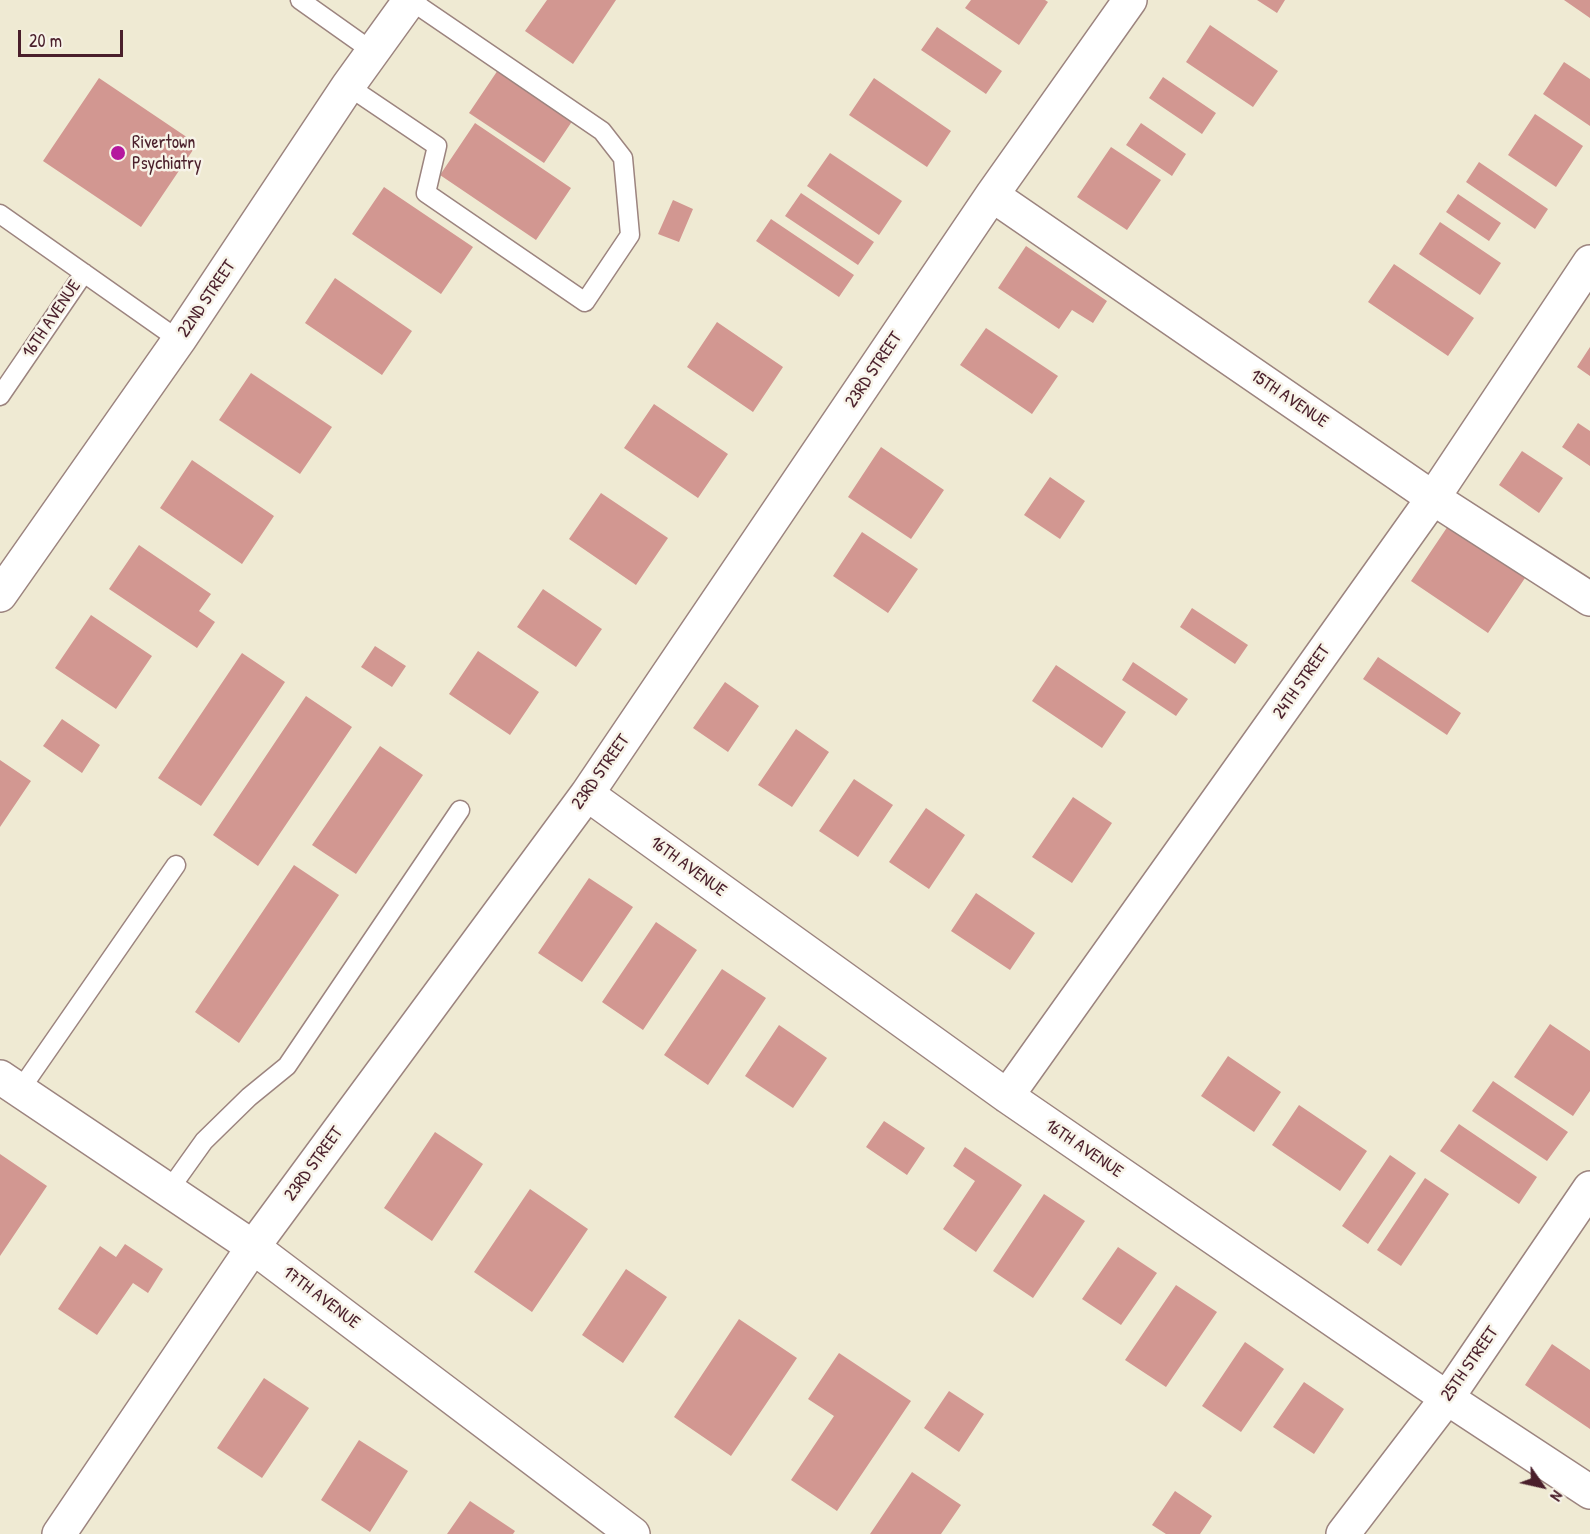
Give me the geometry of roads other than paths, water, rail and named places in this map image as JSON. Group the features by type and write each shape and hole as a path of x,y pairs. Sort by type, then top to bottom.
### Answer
{"street":[{"name":"22ND STREET","path":"0,595 179,340 348,86 410,0"},
{"name":"23RD STREET","path":"60,1534 253,1247 587,794 992,195 1130,0"},
{"name":"15TH AVENUE","path":"992,195 1433,498 1590,599"},
{"name":"24TH STREET","path":"1007,1096 1433,498 1590,262"},
{"name":"16TH AVENUE","path":"587,794 1007,1096 1447,1398 1590,1492"},
{"name":"17TH AVENUE","path":"10,1083 253,1247 633,1534"},
{"name":"25TH STREET","path":"1343,1534 1447,1398 1590,1188"}],"lane":[{"path":"300,0 372,51"},
{"path":"348,86 437,146 426,193 585,302 630,235 623,158 602,131 410,0"},
{"name":"16TH AVENUE","path":"0,214 179,340"},
{"name":"16TH AVENUE","path":"0,396 84,273"},
{"path":"169,1190 204,1141 249,1096 286,1066 460,810"},
{"path":"10,1083 176,865"}],"place":[{"name":"Rivertown Psychiatry","path":"118,153"}]}
